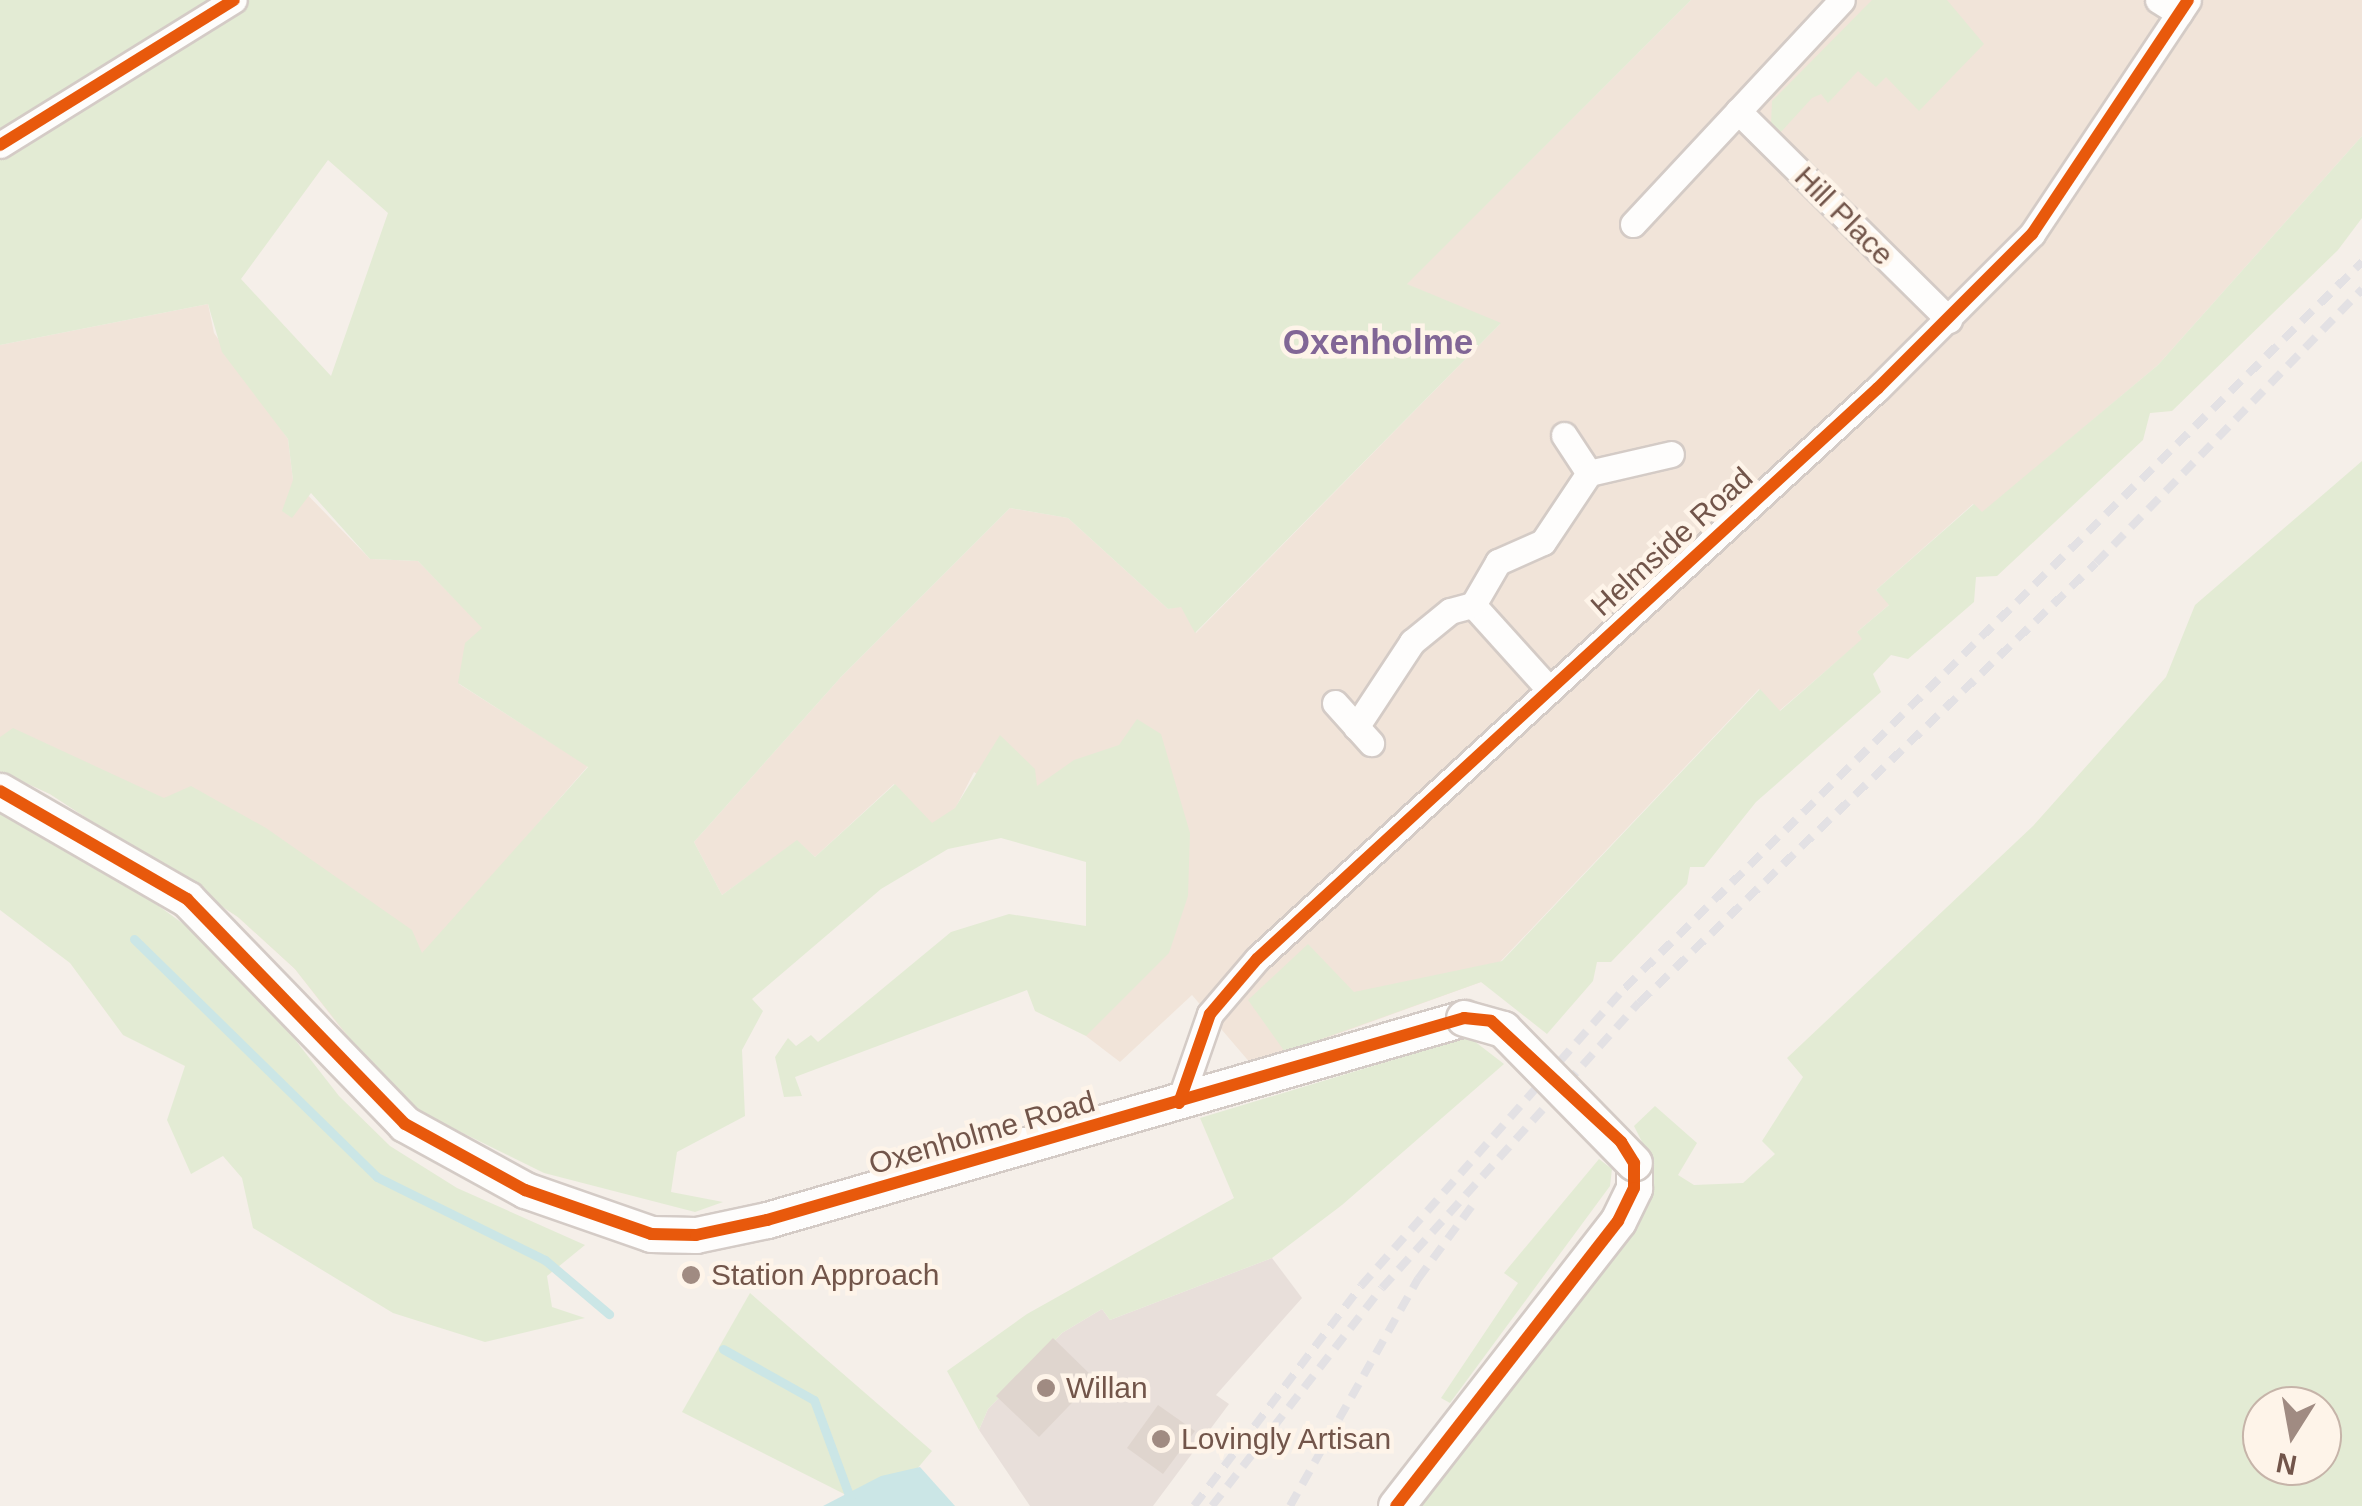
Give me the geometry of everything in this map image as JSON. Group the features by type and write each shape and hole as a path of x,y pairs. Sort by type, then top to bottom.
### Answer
{"main road":[{"name":"Oxenholme Road","path":"0,791 188,899 404,1124 526,1190 626,1228 674,1237 722,1231 1179,1103 1464,1018 1503,1029 1634,1164 1634,1188 1618,1221 1396,1506"}],"street":[{"path":"0,146 234,0"},
{"path":"1633,224 1842,0"},
{"name":"Helmside Road","path":"1179,1103 1190,1052 1223,996 1548,688 1948,320 2057,204 2175,4"},
{"name":"Hill Place","path":"1738,111 1948,320"},
{"path":"1564,435 1589,473"},
{"path":"1473,606 1485,575 1543,542 1589,473 1671,454"},
{"path":"1473,606 1548,688"},
{"path":"1335,704 1363,735 1412,642 1450,610 1473,606"}],"shaded area":[{"path":"1691,0 2362,0 2362,136 2158,365 1982,513 1973,504 1876,590 1890,604 1857,632 1863,639 1779,711 1759,689 1481,982 1252,1065 1192,995 1120,1062 1086,1036 1088,844 974,772 955,809 932,824 894,784 815,857 797,841 722,895 694,842 841,677 1010,508 1068,518 1168,609 1181,606 1196,633 1500,324 1406,284"},
{"path":"208,304 214,333 288,439 293,480 370,559 418,561 483,628 459,684 588,766 350,1040 295,969 238,917 50,794 0,771 0,345"},
{"path":"1272,1258 1302,1298 1216,1395 1229,1404 1153,1506 1030,1506 979,1430 988,1409 1062,1333 1102,1309 1110,1320"}],"green space":[{"path":"0,0 1691,0 1407,284 1501,323 1195,633 1181,607 1168,609 1068,518 1010,508 841,677 694,842 722,895 797,840 815,857 895,784 932,823 955,808 1000,735 1035,769 1037,786 1074,760 1119,745 1137,719 1161,734 1190,833 1188,896 1169,953 1086,1036 1035,1011 1027,990 795,1077 802,1096 784,1097 775,1057 788,1038 796,1046 811,1035 818,1042 951,932 1009,914 1086,926 1086,862 1001,838 948,849 881,889 752,999 763,1011 742,1050 745,1116 677,1152 671,1192 723,1202 695,1212 544,1173 424,1114 389,1088 295,969 238,917 50,794 0,771 0,737 13,728 164,798 191,786 266,828 412,930 422,953 588,767 458,683 465,643 482,628 418,561 370,559 311,493 292,518 282,511 293,480 288,439 222,352 208,304 0,345","holes":["328,160 388,213 331,376 241,279"]},
{"path":"1872,0 1947,0 1984,44 1919,111 1886,77 1876,87 1858,71 1828,103 1821,94 1812,98 1780,133 1771,123 1772,101"},
{"path":"2362,136 2362,218 2338,250 2172,411 2150,413 2143,440 1997,576 1976,577 1974,602 1908,659 1891,655 1873,674 1881,692 1756,802 1704,867 1690,867 1687,884 1611,962 1597,962 1593,981 1547,1034 1481,982 1285,1052 1248,1000 1308,944 1354,992 1502,961 1760,689 1780,711 1862,639 1857,632 1889,605 1876,590 1974,504 1982,512 2158,365"},
{"path":"2362,461 2362,1506 1419,1506 1643,1208 1654,1166 1634,1126 1655,1106 1697,1143 1678,1175 1694,1185 1743,1183 1775,1154 1762,1141 1803,1077 1787,1058 2033,826 2166,677 2195,605"},
{"path":"0,810 134,888 233,960 339,1096 390,1146 457,1188 585,1245 547,1276 552,1307 585,1318 485,1342 393,1313 253,1228 242,1178 223,1156 191,1174 167,1120 185,1066 123,1035 70,963 0,910"},
{"path":"1469,1037 1504,1064 1342,1205 1272,1258 1110,1320 1102,1309 1062,1333 988,1409 979,1430 947,1371 1027,1314 1234,1198 1200,1118"},
{"path":"1599,1159 1612,1169 1610,1186 1450,1403 1441,1398 1518,1283 1504,1273"},
{"path":"750,1293 932,1451 886,1506 868,1506 682,1412"}],"water":[{"path":"920,1467 955,1506 823,1506 881,1476"}],"building":[{"name":"Willan","path":"1053,1338 1095,1379 1039,1437 996,1396"},
{"name":"Lovingly Artisan","path":"1158,1405 1195,1431 1163,1474 1127,1448"}],"waterway":[{"path":"134,939 377,1177 545,1260 609,1314"},
{"path":"723,1349 814,1400 853,1506"}],"railway":[{"path":"1194,1506 1361,1286 1625,988 2362,262"},
{"path":"1212,1506 1382,1288 1639,1003 2096,563 2362,289"},
{"path":"1290,1506 1418,1279 1474,1203"}],"cycle path":[{"path":"0,145 234,0"},
{"path":"1179,1103 1210,1014 1257,959 1878,388 2032,234 2188,0"},
{"path":"0,791 187,899 405,1124 525,1190 651,1234 696,1235 767,1220 1464,1018 1491,1021 1621,1142 1634,1163 1634,1188 1618,1221 1396,1506"}],"place":[{"name":"Station Approach","path":"691,1275"},
{"name":"Willan","path":"1046,1388"},
{"name":"Lovingly Artisan","path":"1161,1439"}],"district":[{"name":"Oxenholme","path":"1378,342"}]}
